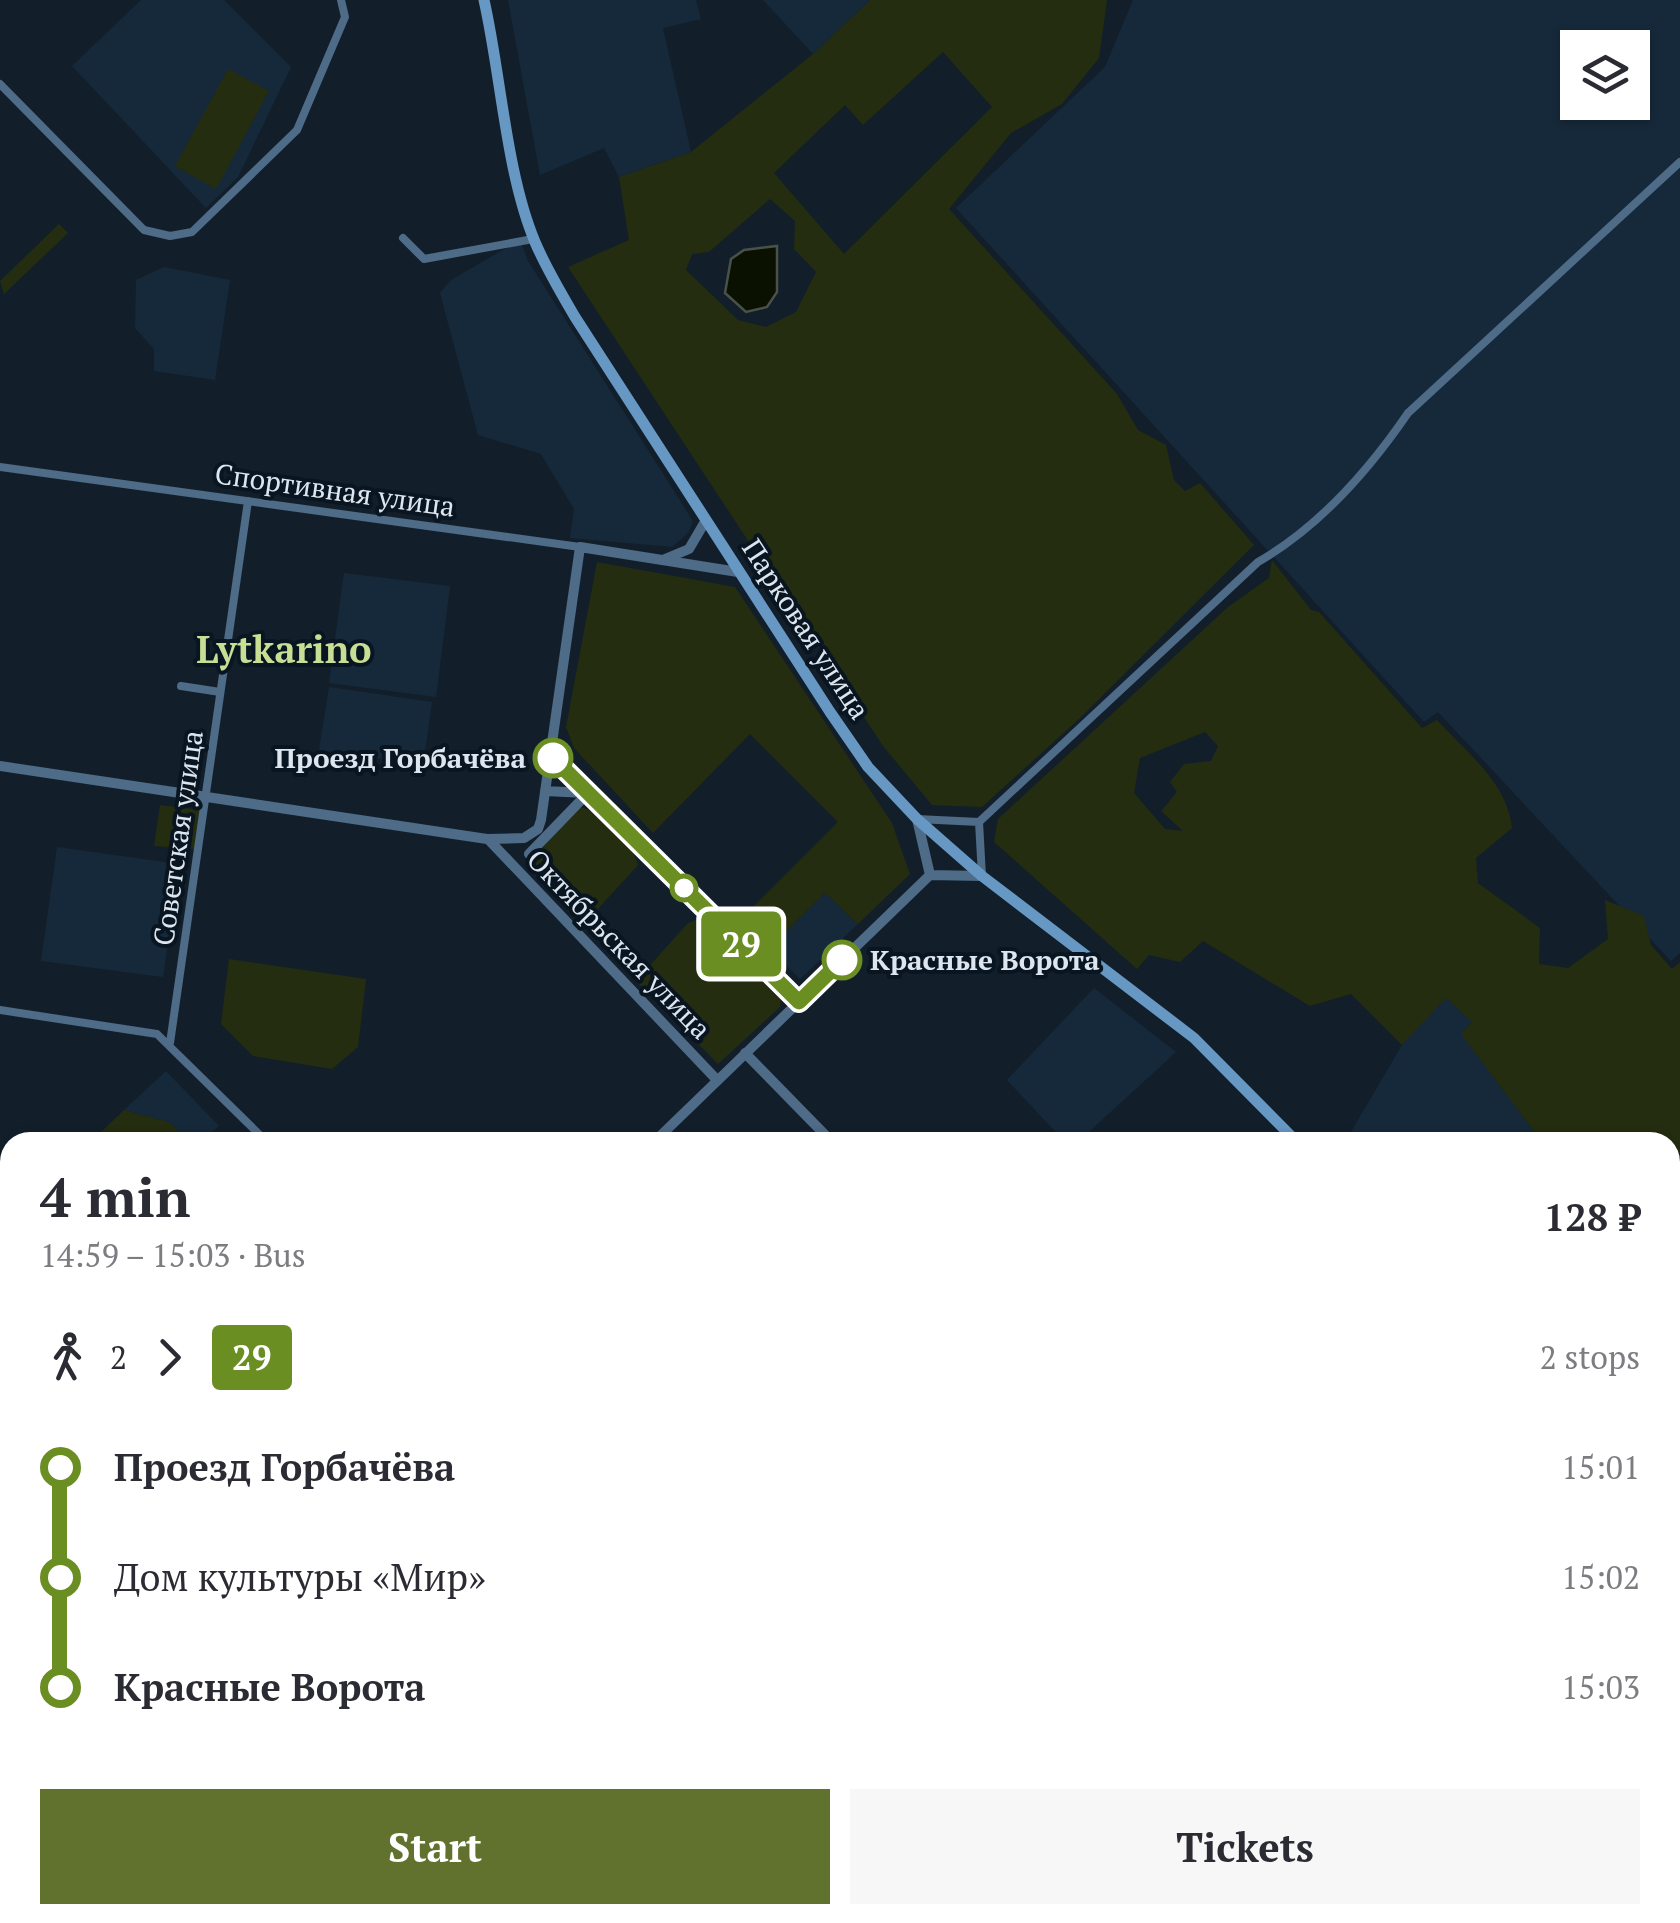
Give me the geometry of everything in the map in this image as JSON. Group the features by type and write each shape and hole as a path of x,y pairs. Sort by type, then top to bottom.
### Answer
{"main road":[{"name":"Парковая улица","path":"484,0 533,239 575,317 868,767 917,820 982,876 1194,1038 1287,1132"}],"street":[{"path":"0,84 144,230 170,236 192,232 297,130 345,17 341,0"},
{"path":"930,876 917,820 980,822 1258,562 1287,545 1375,461 1408,413 1680,162"},
{"path":"403,238 424,258 533,239"},
{"name":"Спортивная улица","path":"0,467 580,546 738,572"},
{"name":"Советская улица","path":"170,1044 248,501"},
{"path":"663,560 688,549 706,520"},
{"path":"522,875 539,824 580,546"},
{"path":"182,686 220,692"},
{"path":"550,754 799,1002"},
{"path":"0,766 487,838 524,838 539,824"},
{"path":"544,791 588,793"},
{"path":"529,854 588,793"},
{"path":"664,1132 930,876 982,876 980,822"},
{"name":"Октябрьская улица","path":"487,838 717,1080"},
{"path":"0,1010 157,1034 257,1132"},
{"path":"746,1053 822,1132"}],"shaded area":[{"path":"141,0 224,0 291,67 238,177 206,208 72,66"},
{"path":"508,0 696,0 701,19 663,28 691,152 619,177 604,148 540,175"},
{"path":"763,0 870,0 813,54"},
{"path":"1133,0 1680,0 1680,953 1671,961 1438,712 1424,722 956,208 1105,67"},
{"path":"520,240 528,261 693,521 689,532 672,547 570,538 574,509 541,454 478,435 440,293 451,280"},
{"path":"777,246 777,292 767,307 746,312 725,293 731,259 744,250"},
{"path":"164,267 230,280 215,380 154,371 154,349 135,328 136,280"},
{"path":"344,573 450,586 436,697 329,683"},
{"path":"329,687 432,702 423,765 319,750"},
{"path":"57,847 179,864 163,977 41,961"},
{"path":"825,893 858,924 800,979 769,948"},
{"path":"1094,988 1176,1052 1089,1132 1056,1132 1007,1080"},
{"path":"1446,997 1472,1022 1462,1034 1535,1132 1351,1132 1402,1045"},
{"path":"166,1071 219,1126 213,1132 180,1132 169,1122 124,1110"}],"green space":[{"path":"870,0 1107,0 1099,58 1062,104 1011,133 949,209 1117,394 1138,430 1166,445 1174,480 1185,491 1200,483 1254,545 1079,719 982,807 932,805 883,746 568,267 629,240 619,177 691,152 813,54","holes":["943,52 992,107 844,254 774,173 845,105 863,125","770,199 795,221 794,249 816,272 796,312 766,327 738,320 686,270 692,254 709,252"]},
{"path":"228,69 269,91 216,189 175,166"},
{"path":"59,224 68,233 4,294 0,281"},
{"path":"1272,560 1311,610 1319,612 1422,728 1437,720 1473,757 1502,796 1512,828 1476,858 1478,883 1540,928 1539,964 1568,968 1608,939 1605,900 1644,916 1651,945 1672,969 1680,962 1680,1132 1534,1132 1461,1034 1472,1022 1446,998 1402,1045 1351,994 1310,1006 1203,941 1180,962 1149,955 1137,969 994,842 998,819 1228,607 1269,578","holes":["1205,732 1218,746 1211,761 1184,764 1170,782 1177,792 1161,811 1183,831 1165,829 1134,793 1140,758"]},
{"path":"597,562 735,587 892,823 910,874 858,924 825,893 769,948 741,919 838,822 750,734 653,833 574,748 566,727"},
{"path":"160,805 200,810 195,849 154,846"},
{"path":"579,807 596,814 614,829 630,847 638,865 596,911 576,920 528,868"},
{"path":"698,919 781,1000 780,1007 718,1064 636,981 688,923"},
{"path":"229,959 366,979 358,1047 332,1069 253,1056 221,1024"},
{"path":"124,1110 169,1122 180,1132 101,1132"}],"bus line":[{"name":"29","path":"553,758 799,1002 842,960"}],"place":[{"name":"Проезд Горбачёва","path":"553,758"},
{"name":"Красные Ворота","path":"842,960"}],"district":[{"name":"Lytkarino","path":"284,650"}]}
